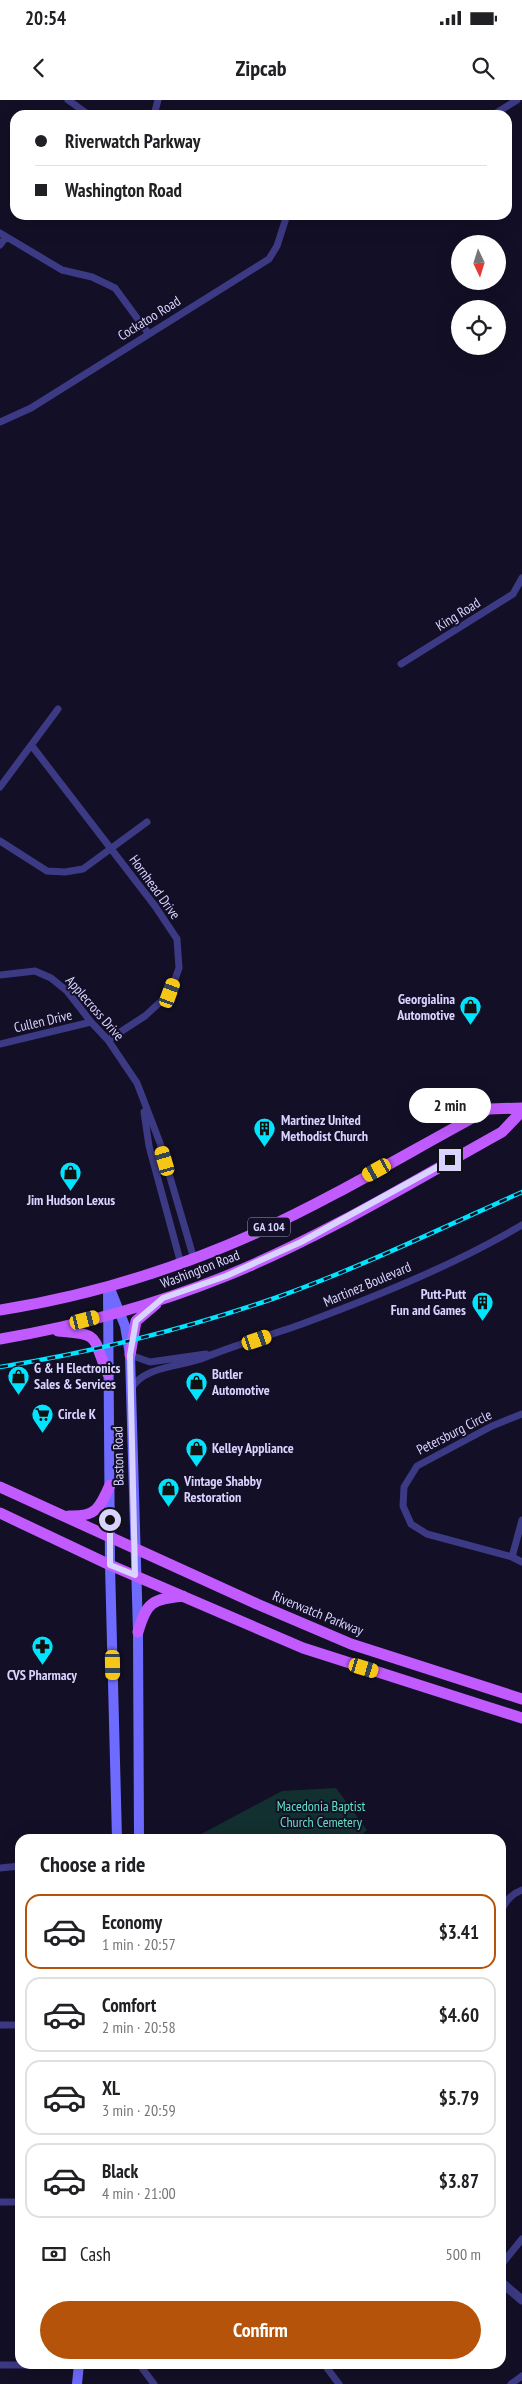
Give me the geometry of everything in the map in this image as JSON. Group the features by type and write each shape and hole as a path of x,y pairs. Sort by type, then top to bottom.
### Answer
{"main road":[{"name":"Washington Road","path":"0,1310 74,1296 194,1259 287,1218 489,1109 522,1109"},
{"name":"Washington Road","path":"0,1339 119,1312 226,1276 301,1242 502,1132 522,1109"},
{"path":"108,1286 110,1565 117,1834"},
{"name":"Baston Road","path":"108,1286 125,1326 130,1355 134,1547 138,1632 139,1834"},
{"path":"130,1355 136,1321 163,1298"},
{"path":"46,1330 80,1332 89,1335 97,1343 108,1374"},
{"path":"63,1516 90,1514 102,1503 110,1484"},
{"name":"Riverwatch Parkway","path":"0,1488 110,1536 257,1604 351,1644 522,1699"},
{"path":"0,1513 110,1565 258,1629 345,1663 522,1718"},
{"path":"138,1632 147,1607 157,1600 185,1596"},
{"path":"77,2384 78,2369"}],"street":[{"path":"68,100 82,110"},
{"path":"501,110 516,100"},
{"name":"Cockatoo Road","path":"0,422 31,408 269,259 277,246 285,220"},
{"path":"0,245 3,235 62,270 92,277 115,288 148,333"},
{"name":"King Road","path":"400,664 513,594 522,578"},
{"path":"0,787 58,710"},
{"name":"Hornhead Drive","path":"32,746 111,848 177,939 179,968 170,993 145,1016 108,1040"},
{"path":"0,841 47,871 82,869 147,822"},
{"name":"Applecross Drive","path":"0,975 35,971 51,978 67,991 108,1040 137,1083 160,1143 194,1259"},
{"name":"Cullen Drive","path":"0,1044 91,1022"},
{"name":"Applecross Drive","path":"143,1101 149,1146 181,1264"},
{"name":"Martinez Boulevard","path":"131,1390 141,1377 312,1320 404,1283 461,1257 522,1225"},
{"name":"Martinez Boulevard","path":"130,1355 150,1362 216,1353"},
{"name":"Petersburg Circle","path":"522,1414 492,1426 417,1466 404,1487 403,1506 411,1524 427,1534 512,1557 522,1562"},
{"path":"512,1557 522,1520"},
{"path":"0,1868 15,1866"},
{"path":"506,1901 515,1892 522,1890"},
{"path":"0,2025 15,2025"},
{"path":"0,2202 15,2202"},
{"path":"506,2259 522,2239"},
{"path":"506,2286 522,2300"},
{"path":"0,2365 15,2365"},
{"path":"143,2369 154,2384"},
{"path":"328,2369 339,2384"},
{"path":"511,2384 522,2376"}],"green space":[{"name":"Macedonia Baptist Church Cemetery","path":"336,1788 367,1830 363,1834 201,1834 282,1791"}],"railway":[{"path":"0,1367 105,1347 173,1330 275,1298 368,1261 522,1192"}],"place":[{"name":"Georgialina Automotive","path":"471,1026"},
{"name":"Martinez United Methodist Church","path":"265,1147"},
{"name":"Jim Hudson Lexus","path":"71,1191"},
{"name":"Putt-Putt Fun and Games","path":"482,1321"},
{"name":"G & H Electronics Sales & Services","path":"18,1395"},
{"name":"Butler Automotive","path":"196,1401"},
{"name":"Circle K","path":"42,1433"},
{"name":"Kelley Appliance","path":"196,1467"},
{"name":"Vintage Shabby Restoration","path":"168,1508"},
{"name":"CVS Pharmacy","path":"42,1666"}],"route":[{"path":"110,1520 110,1565 135,1575 130,1355 134,1325 140,1316 163,1298 226,1276 301,1242 450,1160"}]}
